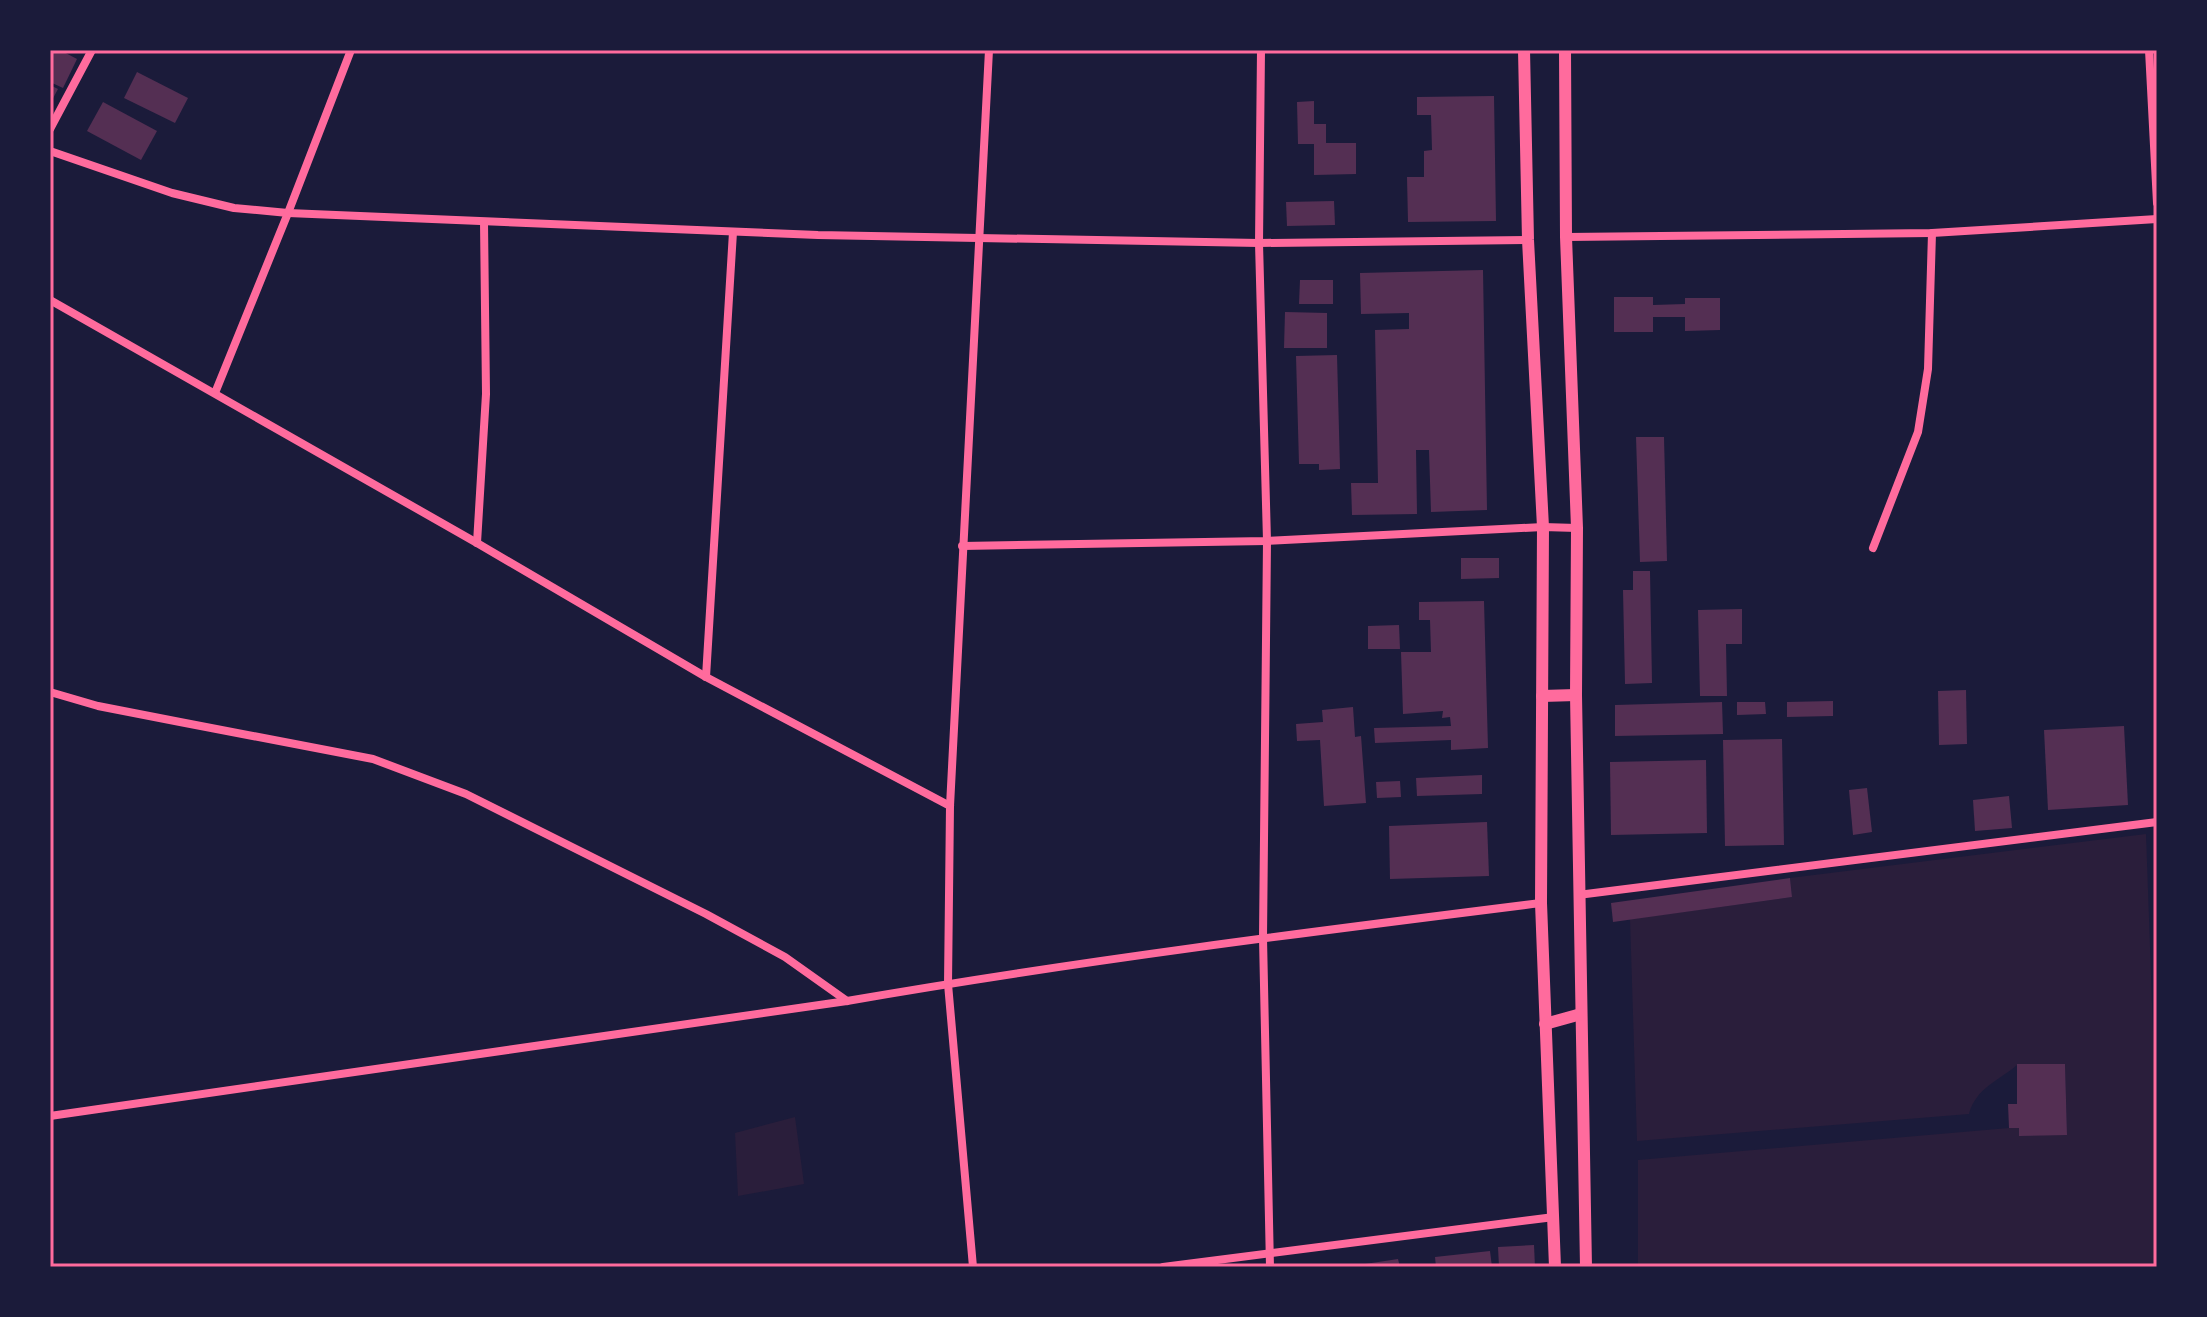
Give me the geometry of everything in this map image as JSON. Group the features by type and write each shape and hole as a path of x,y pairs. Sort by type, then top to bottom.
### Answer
{"main road":[{"path":"1524,50 1528,240 1543,527 1541,903 1555,1267"},
{"path":"1565,50 1566,237 1577,528 1578,895 1586,1267"},
{"path":"1542,696 1576,695"},
{"path":"1545,1024 1581,1014"}],"street":[{"path":"50,129 92,50"},
{"path":"215,393 351,50"},
{"path":"973,1267 948,984 950,806 989,50"},
{"path":"1261,50 1259,243 1267,541 1263,938 1270,1267"},
{"path":"2149,50 2157,203"},
{"path":"50,151 172,193 234,208 288,213 733,232 1259,243 1528,240"},
{"path":"1566,237 1932,233 2157,219"},
{"path":"477,543 486,394 484,222"},
{"path":"706,677 733,232"},
{"path":"1873,548 1918,432 1928,369 1932,233"},
{"path":"50,300 706,677 950,806"},
{"path":"962,546 1267,541 1543,527 1577,528"},
{"path":"50,692 98,706 373,759 466,794 706,914 785,957 847,1001"},
{"path":"1578,895 2157,822"},
{"path":"50,1116 1263,938 1541,903"},
{"path":"1163,1267 1554,1217"}],"shaded area":[{"path":"2146,834 2157,1144 2157,1267 1638,1267 1638,1160 2009,1128 2019,1128 2019,1136 2067,1134 2065,1064 2017,1065 1982,1091 1969,1114 1637,1141 1630,919 1792,897 1790,878"},
{"path":"795,1117 804,1184 738,1196 735,1133"}],"building":[{"path":"50,50 60,50 77,59 63,88 50,82"},
{"path":"137,72 188,98 175,123 124,98"},
{"path":"50,85 58,89 50,104"},
{"path":"1494,96 1496,221 1408,222 1407,177 1424,177 1424,151 1432,150 1431,115 1417,115 1417,97"},
{"path":"1314,101 1314,124 1326,124 1326,143 1356,143 1356,174 1314,175 1314,144 1298,144 1297,102"},
{"path":"103,102 157,131 141,160 87,131"},
{"path":"1334,201 1335,225 1287,226 1286,202"},
{"path":"1483,270 1487,510 1431,512 1429,450 1416,450 1417,514 1352,515 1351,483 1378,483 1375,330 1409,329 1409,313 1361,314 1360,273"},
{"path":"1300,280 1333,280 1333,304 1299,304"},
{"path":"1614,297 1653,297 1653,305 1685,304 1685,298 1720,298 1720,330 1685,331 1685,317 1653,317 1653,332 1614,332"},
{"path":"1285,312 1327,313 1327,348 1284,348"},
{"path":"1337,355 1340,469 1319,470 1319,464 1299,464 1296,356"},
{"path":"1636,437 1664,437 1667,561 1640,562"},
{"path":"1461,558 1499,558 1499,578 1461,579"},
{"path":"1633,571 1650,571 1652,683 1625,684 1623,590 1633,590"},
{"path":"1484,601 1488,748 1451,750 1451,740 1375,743 1374,728 1451,726 1450,717 1442,718 1443,711 1403,714 1401,652 1431,652 1430,620 1419,620 1419,602"},
{"path":"1742,609 1742,644 1726,644 1727,696 1700,696 1698,610"},
{"path":"1399,625 1400,649 1368,649 1368,626"},
{"path":"1966,690 1967,744 1939,745 1938,691"},
{"path":"1833,701 1833,716 1787,717 1787,702"},
{"path":"1722,702 1723,734 1615,736 1615,705"},
{"path":"1737,702 1765,702 1766,714 1737,715"},
{"path":"1353,707 1355,737 1361,736 1366,803 1324,806 1320,740 1297,741 1296,724 1323,722 1322,710"},
{"path":"2124,726 2128,805 2048,810 2044,730"},
{"path":"1782,739 1784,845 1725,846 1723,740"},
{"path":"1706,760 1707,833 1611,835 1610,762"},
{"path":"1482,775 1482,794 1417,796 1416,778"},
{"path":"1400,781 1401,797 1377,798 1376,782"},
{"path":"1867,788 1872,832 1853,835 1849,790"},
{"path":"2009,796 2012,828 1975,831 1973,800"},
{"path":"1487,822 1489,876 1390,879 1389,826"},
{"path":"1790,878 1792,897 1613,922 1611,903"},
{"path":"2017,1064 2065,1064 2067,1135 2019,1136 2019,1128 2009,1128 2008,1104 2017,1104"},
{"path":"1534,1245 1535,1267 1499,1267 1498,1247"},
{"path":"1490,1251 1492,1267 1436,1267 1435,1257"},
{"path":"1398,1259 1400,1267 1366,1267 1365,1264"}]}
